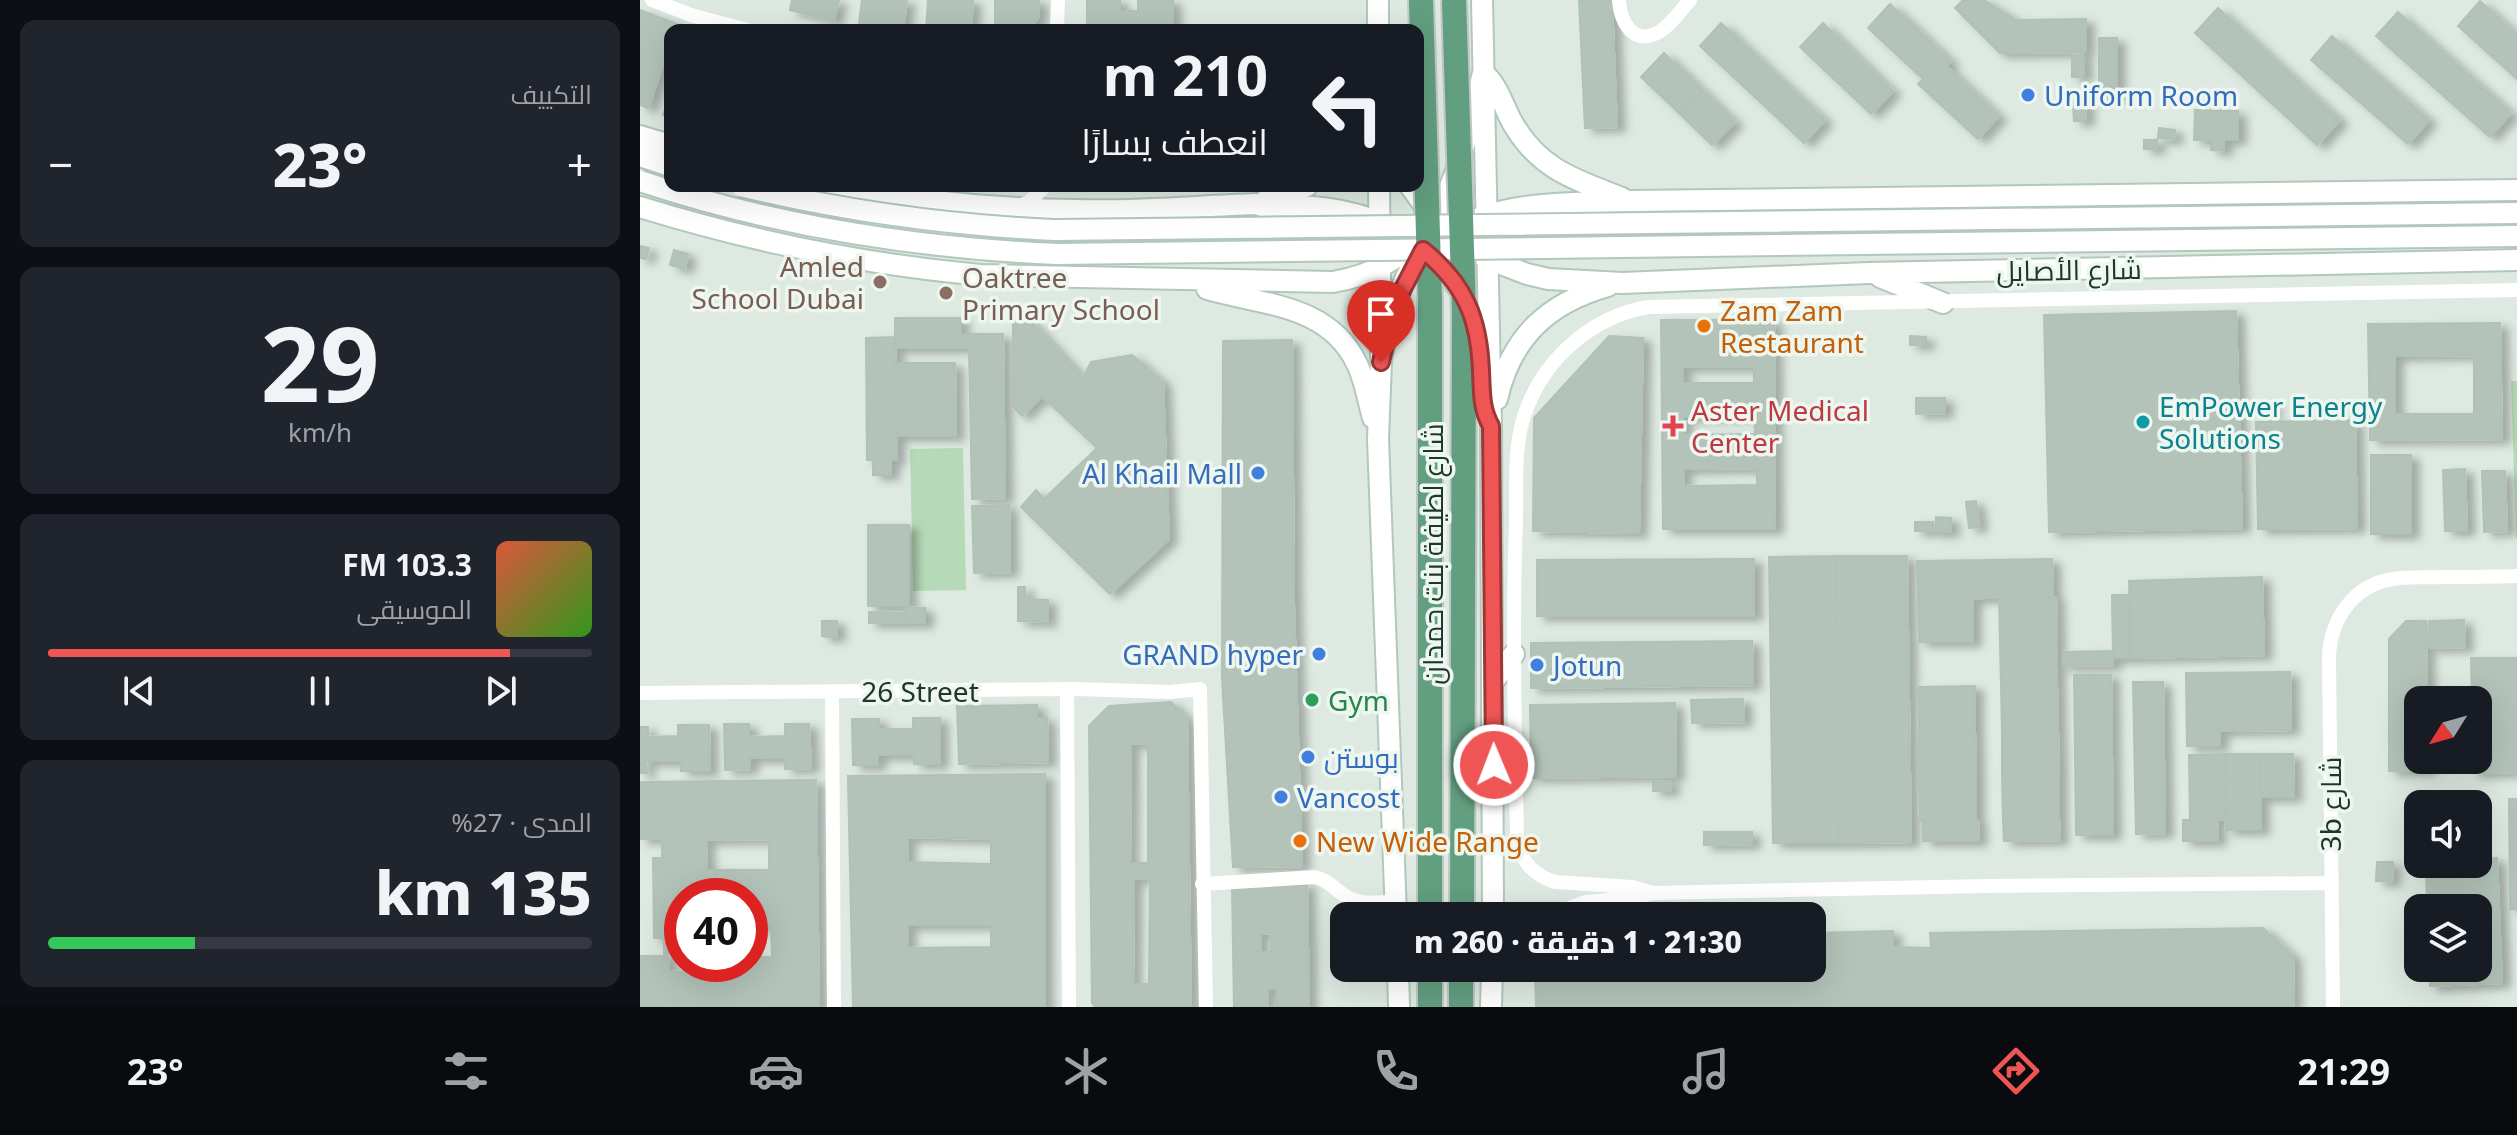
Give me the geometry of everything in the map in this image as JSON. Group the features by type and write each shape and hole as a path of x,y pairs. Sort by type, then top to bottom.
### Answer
{"main road":[{"name":"شارع لطيفة بنت حمدان","path":"1421,0 1422,24"},
{"name":"شارع لطيفة بنت حمدان","path":"1454,0 1464,311 1462,902"},
{"name":"شارع لطيفة بنت حمدان","path":"1424,99 1431,330 1430,902"},
{"path":"1430,982 1430,1007"},
{"path":"1461,982 1461,1007"}],"street":[{"path":"652,0 725,24"},
{"path":"1057,24 1058,0"},
{"path":"1378,0 1378,24"},
{"path":"1482,0 1491,426 1493,902"},
{"path":"1620,1 1625,27 1645,36 1663,29 1690,0"},
{"path":"1483,73 1493,83 1514,126 1537,156 1571,178 1630,201"},
{"path":"1442,226 1483,73"},
{"path":"640,136 664,143"},
{"path":"640,156 664,164"},
{"path":"640,181 664,188"},
{"path":"640,207 767,242 884,265 980,275 1333,282 1355,279 1379,269 1419,246 1442,226 1527,206 1630,201 2517,190"},
{"path":"677,192 720,205 842,232 949,247 1057,254 2517,236"},
{"path":"769,192 889,215 1054,230 2517,213"},
{"path":"873,192 940,202 1081,211 1256,204 1290,192"},
{"path":"1016,208 1029,202 1039,192"},
{"path":"1379,192 1381,362"},
{"path":"1415,192 1442,226 1488,259 1548,279 1622,283"},
{"path":"1256,204 1336,209 1380,222 1419,246 1442,265 1466,298 1472,312 1480,343 1483,409 1491,426"},
{"path":"1381,362 1394,306 1419,246"},
{"name":"شارع الأصايل","path":"1622,283 1869,273 2517,260"},
{"path":"1869,273 1943,303"},
{"path":"1188,281 1218,292 1296,310 1315,318 1333,331 1358,366 1378,439"},
{"path":"1491,426 1507,366 1535,324 1569,302 1622,283"},
{"path":"1653,893 1632,887 1555,882 1543,878 1525,862 1517,839 1514,654 1519,434 1538,384 1572,343 1607,319 1648,307 2517,290"},
{"name":"شارع لطيفة بنت حمدان","path":"1381,362 1378,439 1396,902"},
{"name":"3b شارع","path":"2333,1007 2329,647 2335,625 2347,605 2366,589 2392,579 2517,576"},
{"path":"1493,682 1514,654"},
{"name":"26 Street","path":"640,693 1170,692 1200,689 1202,884"},
{"path":"1067,690 1069,1007"},
{"path":"832,692 834,1007"},
{"path":"1206,1007 1202,884 1315,877 1326,880 1346,897 1359,902"},
{"path":"1585,902 1653,893 2330,883"},
{"path":"1391,1007 1396,982"},
{"path":"1398,982 1399,1007"},
{"path":"1491,1007 1493,982"}],"green space":[{"path":"2511,381 2517,381 2517,538 2516,538"},
{"path":"963,448 966,590 913,591 910,449"}],"building":[{"path":"792,0 839,0 834,21 790,10"},
{"path":"862,0 907,0 904,24 859,23"},
{"path":"928,0 973,0 971,24 926,24"},
{"path":"995,0 1039,0 1039,16 1034,24 995,24"},
{"path":"1087,0 1120,0 1120,11 1138,11 1138,0 1173,0 1173,24 1087,24"},
{"path":"1579,0 1612,0 1617,127 1585,128"},
{"path":"1963,0 1984,0 2016,20 2086,19 2086,52 2000,53 1955,8"},
{"path":"2480,1 2517,35 2517,79 2458,26"},
{"path":"1890,4 1951,61 1946,66 1999,116 1978,139 1918,84 1923,79 1868,28"},
{"path":"2218,8 2340,120 2317,145 2195,33"},
{"path":"640,10 677,24 664,24 664,62 648,108 640,105"},
{"path":"2398,12 2511,113 2490,137 2376,36"},
{"path":"1721,23 1777,76 1757,99 1700,46"},
{"path":"1823,23 1893,91 1871,114 1800,47"},
{"path":"2332,36 2429,120 2408,144 2311,60"},
{"path":"2099,38 2117,38 2117,96 2099,96"},
{"path":"1664,53 1702,90 1679,113 1641,77"},
{"path":"2084,55 2084,77 2072,77 2072,56"},
{"path":"1777,76 1825,120 1804,143 1757,99"},
{"path":"1702,90 1735,122 1712,145 1679,113"},
{"path":"2073,102 2086,102 2086,121 2074,121"},
{"path":"2195,110 2238,111 2238,140 2224,140 2224,151 2211,150 2211,140 2194,140"},
{"path":"2159,128 2175,130 2174,140 2158,138"},
{"path":"2144,140 2157,140 2157,149 2144,149"},
{"path":"640,246 649,248 646,259 640,258"},
{"path":"674,250 688,254 685,269 670,265"},
{"path":"1021,311 1083,378 1091,362 1132,355 1163,382 1169,539 1110,594 1021,507 1036,490 1044,499 1097,448 1042,396 1022,416 1013,407 1013,319"},
{"name":"EmPower Energy Solutions","path":"2236,311 2242,528 2049,532 2044,315"},
{"path":"895,318 961,318 961,334 1003,334 1005,498 972,499 969,348 895,348"},
{"name":"Aster Medical Center","path":"1661,320 1774,320 1775,529 1663,529","holes":["1683,367 1754,367 1754,383 1683,383","1754,416 1755,434 1684,435 1684,417","1757,468 1757,485 1684,486 1683,469"]},
{"path":"2500,323 2502,439 2370,440 2368,324","holes":["2474,355 2474,414 2395,414 2395,356"]},
{"path":"1609,336 1643,338 1639,533 1533,531 1534,418"},
{"path":"1910,336 1926,337 1926,345 1910,345"},
{"path":"895,337 897,460 867,460 866,338"},
{"name":"Al Khail Mall","path":"1292,340 1294,605 1302,866 1233,867 1222,679 1223,341"},
{"path":"895,363 955,363 956,436 897,436"},
{"path":"1916,398 1945,398 1945,413 1916,414"},
{"path":"2257,404 2273,404 2273,414 2257,414"},
{"path":"2355,420 2357,528 2258,529 2256,422"},
{"path":"2371,455 2411,455 2411,534 2371,534"},
{"path":"873,460 891,460 891,475 873,475"},
{"path":"2465,469 2467,531 2445,531 2443,470"},
{"path":"2482,471 2505,471 2507,531 2484,532"},
{"path":"1976,501 1979,527 1969,528 1966,502"},
{"path":"1009,505 1010,572 974,573 972,506"},
{"path":"1936,517 1951,518 1951,532 1935,532"},
{"path":"1915,522 1933,522 1933,531 1915,531"},
{"path":"868,525 909,525 909,606 868,606"},
{"path":"1836,556 1839,843 1773,843 1769,557"},
{"path":"1836,556 1907,556 1911,842 1839,843"},
{"path":"1754,559 1754,616 1537,616 1537,560"},
{"path":"2052,559 2053,597 1985,598 1984,560"},
{"path":"1984,560 1985,598 1918,599 1917,561"},
{"path":"2262,577 2264,655 2131,658 2129,581"},
{"path":"1018,587 1025,587 1025,599 1048,600 1048,622 1018,621"},
{"path":"2112,595 2128,595 2129,658 2113,658"},
{"path":"2056,597 2057,641 2000,641 1999,598"},
{"path":"1973,598 1973,642 1919,642 1918,599"},
{"path":"906,607 925,608 925,623 906,623"},
{"path":"869,612 906,613 906,623 869,623"},
{"path":"2464,620 2465,647 2430,648 2429,621"},
{"path":"822,621 830,621 830,637 822,636"},
{"path":"830,621 837,621 837,637 830,637"},
{"path":"2406,621 2426,621 2427,686 2404,686 2404,771 2389,771 2389,639"},
{"path":"1752,641 1753,685 1531,688 1531,643"},
{"path":"2000,641 2057,641 2057,685 2001,685"},
{"path":"2113,651 2113,665 2063,666 2063,652"},
{"path":"2471,658 2517,658 2517,772 2492,773 2492,686 2472,686"},
{"path":"2290,672 2291,730 2220,731 2220,746 2187,746 2186,673"},
{"path":"2074,675 2111,675 2113,835 2076,835"},
{"path":"2133,682 2163,682 2165,833 2136,834"},
{"path":"2001,685 2057,685 2058,730 2002,730"},
{"path":"1975,686 1975,731 1919,732 1918,687"},
{"path":"1743,699 1744,722 1692,723 1691,700"},
{"path":"1171,702 1187,719 1191,1007 1095,1007 1092,1003 1089,726 1109,706","holes":["1131,743 1148,744 1148,863 1130,863","1134,878 1150,879 1149,984 1133,984"]},
{"path":"1675,703 1676,776 1531,778 1530,705"},
{"path":"1037,705 1037,718 1047,718 1048,762 959,764 957,706"},
{"path":"913,718 940,718 940,764 914,764 914,755 878,755 878,765 853,765 852,719 879,719 879,729 913,729"},
{"path":"724,724 749,724 749,737 785,736 785,724 809,724 811,768 785,769 785,758 750,758 750,769 725,770"},
{"path":"678,725 709,725 710,771 681,771 681,761 646,761 647,773 640,773 640,727 648,727 648,737 678,736"},
{"path":"2002,730 2058,730 2059,774 2002,774"},
{"path":"1975,731 1976,774 1919,774 1919,732"},
{"path":"2225,754 2227,819 2190,820 2189,755"},
{"path":"2225,754 2260,754 2261,830 2226,830"},
{"path":"2260,754 2293,754 2294,797 2261,797"},
{"path":"1045,774 1045,1007 853,1007 848,776","holes":["908,837 991,839 991,864 907,862","908,925 991,925 991,947 908,948"]},
{"path":"1919,774 1976,774 1976,820 1920,821"},
{"path":"2002,774 2059,774 2059,819 2003,819"},
{"path":"816,780 819,1007 640,1007 640,956 664,956 664,982 768,982 768,957 772,957 771,926 768,926 768,878 664,878 664,938 654,938 653,858 662,858 662,839 640,839 640,782","holes":["769,839 769,870 707,870 706,840"]},
{"path":"1653,781 1671,781 1671,791 1653,791"},
{"path":"2509,799 2517,799 2517,909 2510,909"},
{"path":"2003,819 2059,819 2060,840 2004,841"},
{"path":"2217,819 2218,841 2183,841 2183,820"},
{"path":"1978,820 1979,841 1923,841 1923,821"},
{"path":"1704,832 1752,832 1752,844 1704,845"},
{"path":"2492,858 2497,858 2502,983 2430,986 2430,982 2492,982 2492,894 2427,894 2426,878 2492,878"},
{"path":"2377,862 2393,862 2392,882 2376,881"},
{"path":"1307,883 1309,1007 1277,1007 1277,989 1268,989 1268,1007 1234,1007 1232,884","holes":["1270,933 1271,952 1261,952 1260,934"]},
{"path":"2263,928 2293,956 2294,1007 1536,1007 1535,982 1826,982 1826,933 1893,931 1893,947 1931,948 1930,933"}],"place":[{"name":"Uniform Room","path":"2028,95"},
{"name":"Amled School Dubai","path":"880,282"},
{"name":"Oaktree Primary School","path":"946,293"},
{"name":"Zam Zam Restaurant","path":"1704,326"},
{"name":"EmPower Energy Solutions","path":"2143,422"},
{"name":"Aster Medical Center","path":"1673,426"},
{"name":"Al Khail Mall","path":"1258,473"},
{"name":"GRAND hyper","path":"1319,654"},
{"name":"Jotun","path":"1537,665"},
{"name":"Gym","path":"1312,700"},
{"name":"بوستن","path":"1308,757"},
{"name":"Vancost","path":"1281,797"},
{"name":"New Wide Range","path":"1300,841"}],"route":[{"path":"1381,362 1394,306 1423,250 1442,265 1466,298 1480,343 1483,409 1491,426 1494,765"}]}
